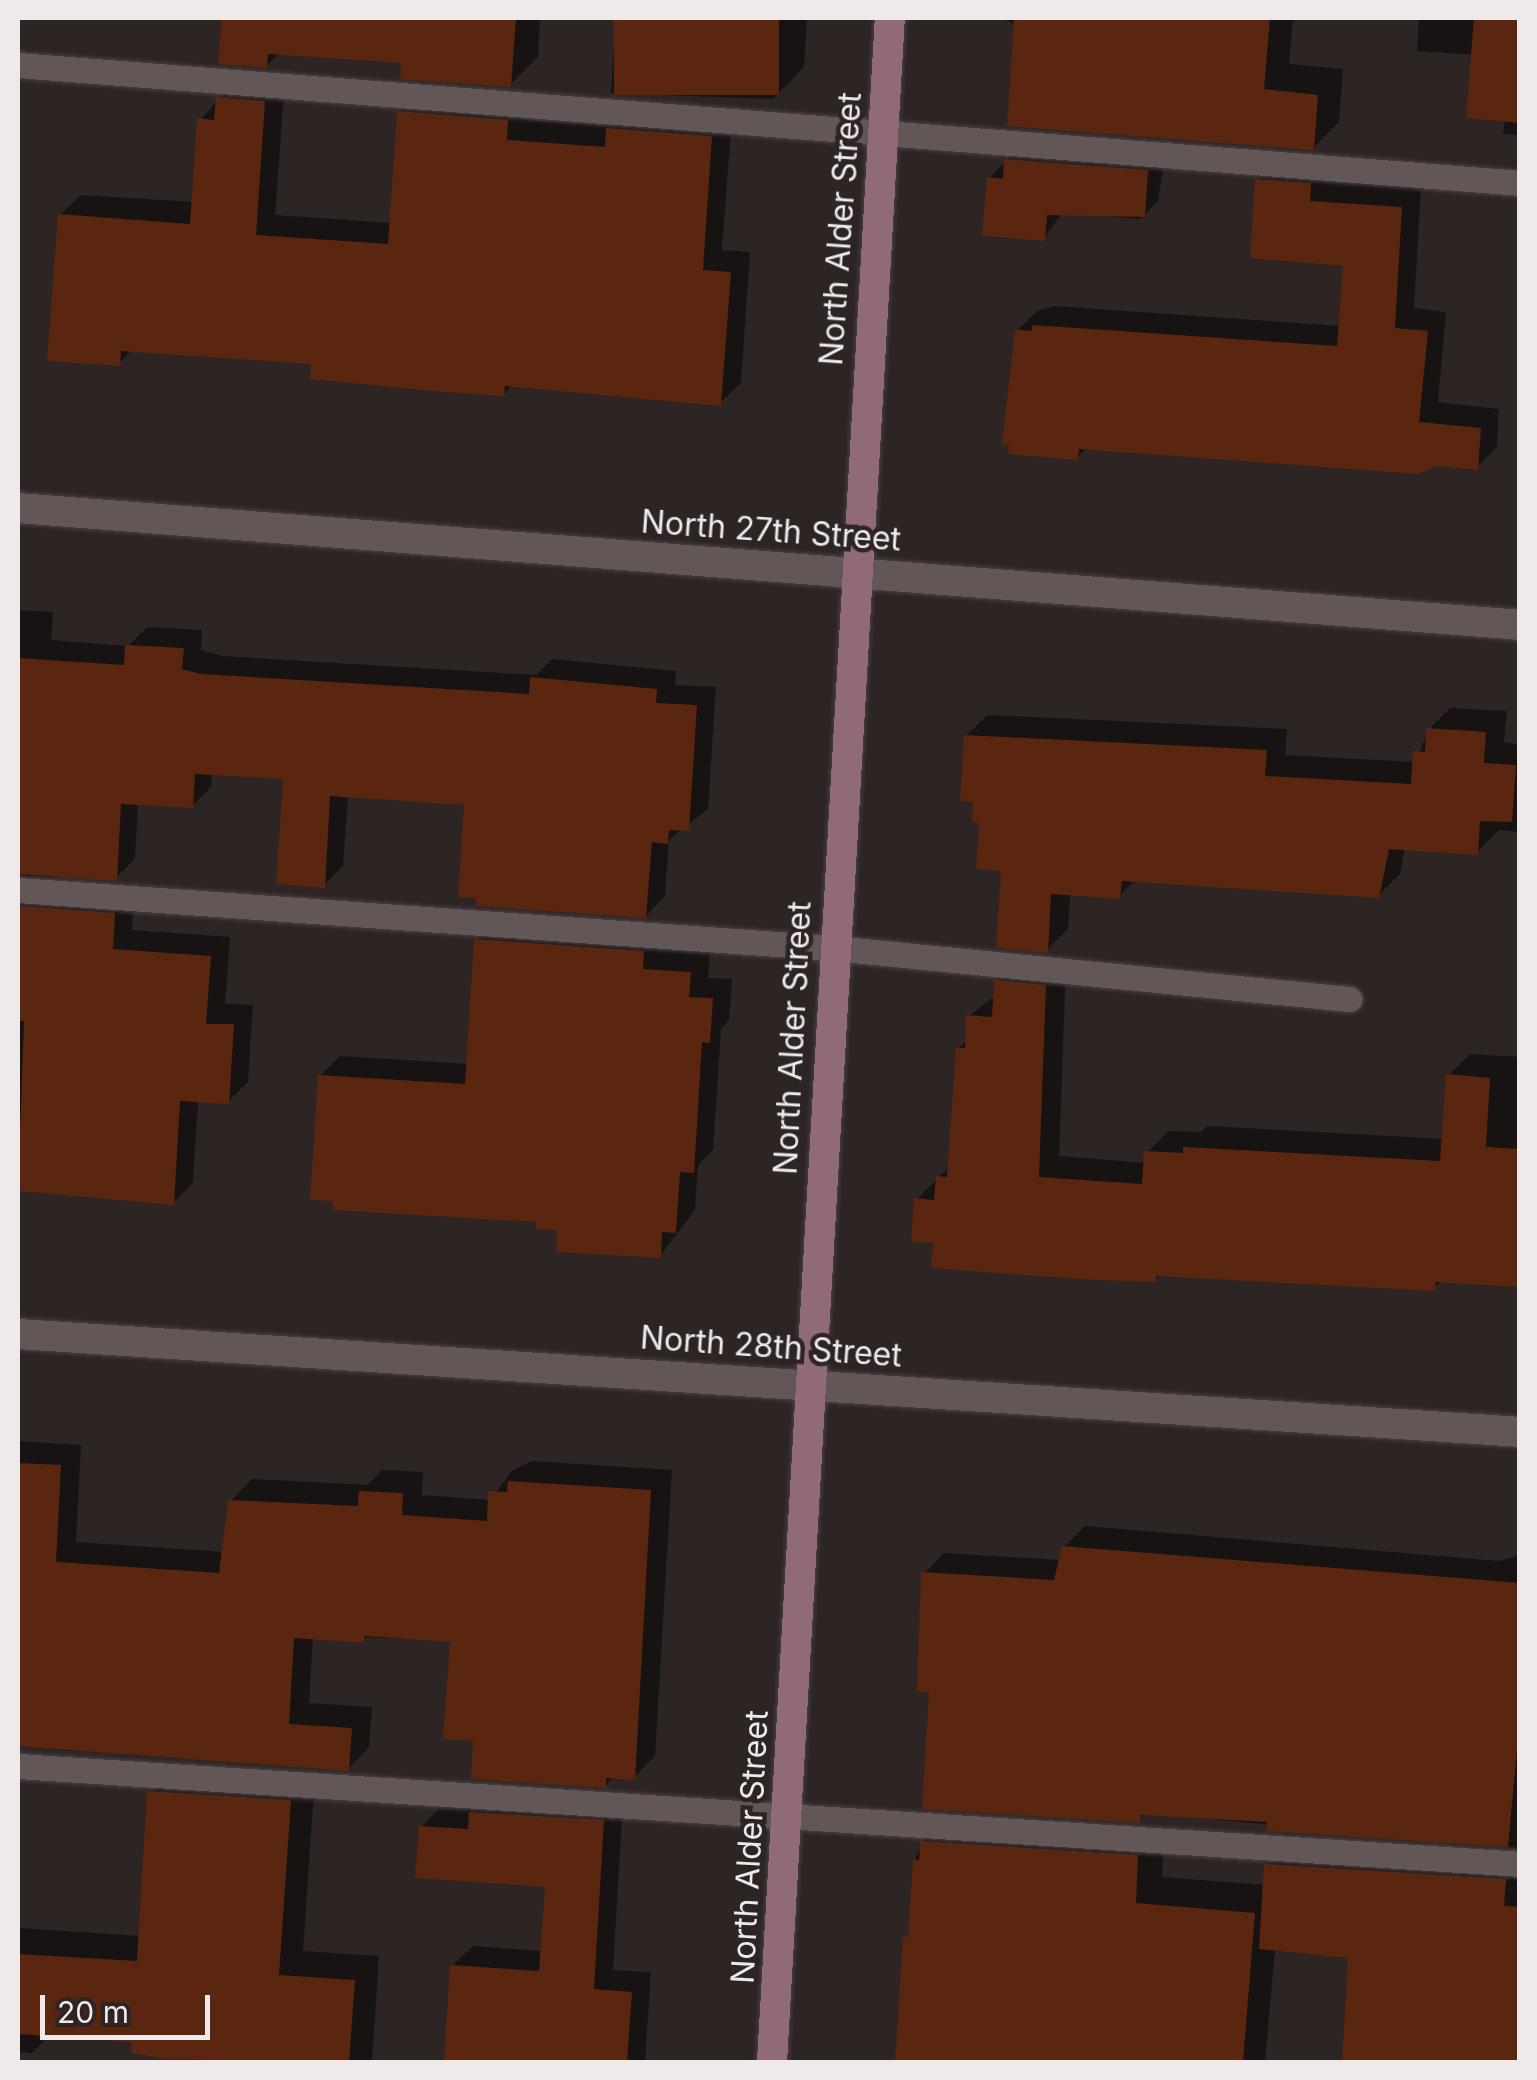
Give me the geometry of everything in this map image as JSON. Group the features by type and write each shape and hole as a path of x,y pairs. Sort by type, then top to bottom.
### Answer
{"street":[{"name":"North Alder Street","path":"772,2062 832,948 890,18"},
{"name":"North 27th Street","path":"18,508 1520,625"},
{"name":"North 28th Street","path":"18,1334 1520,1432"}],"lane":[{"path":"18,66 1520,183"},
{"path":"18,890 832,948 1349,999"},
{"path":"18,1766 1520,1864"}],"building":[{"path":"222,18 516,18 511,87 400,79 401,63 268,54 267,68 218,64"},
{"path":"614,18 779,18 779,95 614,95"},
{"path":"1014,18 1270,18 1264,89 1318,95 1314,150 1007,126"},
{"path":"1474,18 1520,18 1520,123 1466,118"},
{"path":"216,97 265,101 256,235 388,244 397,111 508,120 507,140 605,147 606,128 712,136 703,270 731,272 721,406 505,386 504,396 443,392 310,379 311,364 121,351 120,366 47,361 58,214 190,224 197,118 214,120"},
{"path":"1004,159 1148,170 1145,217 1047,215 1045,241 982,236 987,177 1003,179"},
{"path":"1255,179 1311,183 1310,201 1402,207 1395,328 1428,331 1419,422 1481,428 1478,470 1436,466 1418,474 1079,449 1078,460 1008,454 1009,445 1002,444 1015,330 1032,331 1032,325 1337,346 1343,266 1250,258"},
{"path":"125,645 184,648 182,669 201,674 529,694 530,677 657,689 656,703 697,705 689,831 669,830 668,844 652,842 646,918 476,906 476,898 458,897 464,805 330,796 325,888 276,884 283,779 195,774 193,808 121,804 117,881 18,874 18,658 124,665"},
{"path":"1426,728 1486,732 1484,763 1516,765 1512,822 1480,821 1478,855 1389,849 1379,898 1122,881 1120,899 1051,894 1048,953 996,948 1001,871 976,869 979,823 972,822 973,802 960,801 964,735 1267,750 1265,776 1411,784 1413,751 1425,752"},
{"path":"18,906 115,913 113,949 211,956 206,1024 234,1024 229,1104 180,1101 174,1205 18,1191 24,1021 18,1021"},
{"path":"474,939 644,951 643,969 691,972 689,997 713,998 710,1043 702,1042 694,1173 680,1172 676,1233 662,1232 661,1258 556,1252 557,1230 536,1229 537,1222 333,1210 333,1201 310,1200 318,1075 465,1084"},
{"path":"994,980 1046,985 1039,1177 1142,1184 1144,1151 1183,1153 1183,1147 1440,1161 1446,1074 1490,1078 1486,1147 1520,1149 1520,1287 1436,1282 1435,1291 1156,1276 1156,1282 1094,1280 931,1268 933,1243 911,1242 914,1198 934,1200 936,1176 947,1177 956,1048 965,1048 966,1015 992,1017"},
{"path":"18,1463 61,1465 56,1562 219,1573 228,1500 358,1506 359,1491 403,1493 402,1515 487,1521 488,1491 507,1492 508,1481 651,1490 635,1780 606,1778 606,1788 471,1779 473,1741 443,1739 450,1642 364,1636 364,1643 294,1638 289,1724 352,1728 349,1771 18,1746"},
{"path":"1062,1546 1520,1583 1520,1716 1508,1847 1266,1831 1267,1822 1141,1815 1140,1823 922,1809 929,1692 917,1691 921,1572 1054,1580"},
{"path":"147,1791 291,1800 279,1975 355,1980 349,2062 165,2059 131,2053 132,2042 18,2034 18,1954 137,1961"},
{"path":"469,1812 604,1820 594,1989 632,1992 627,2062 444,2062 450,1965 539,1971 545,1887 415,1878 419,1826 468,1829"},
{"path":"920,1841 1138,1855 1136,1903 1255,1913 1243,2062 895,2062 903,1937 908,1937 913,1860 919,1860"},
{"path":"1264,1864 1506,1879 1504,1906 1520,1907 1520,2062 1342,2062 1348,1958 1259,1949"}]}
